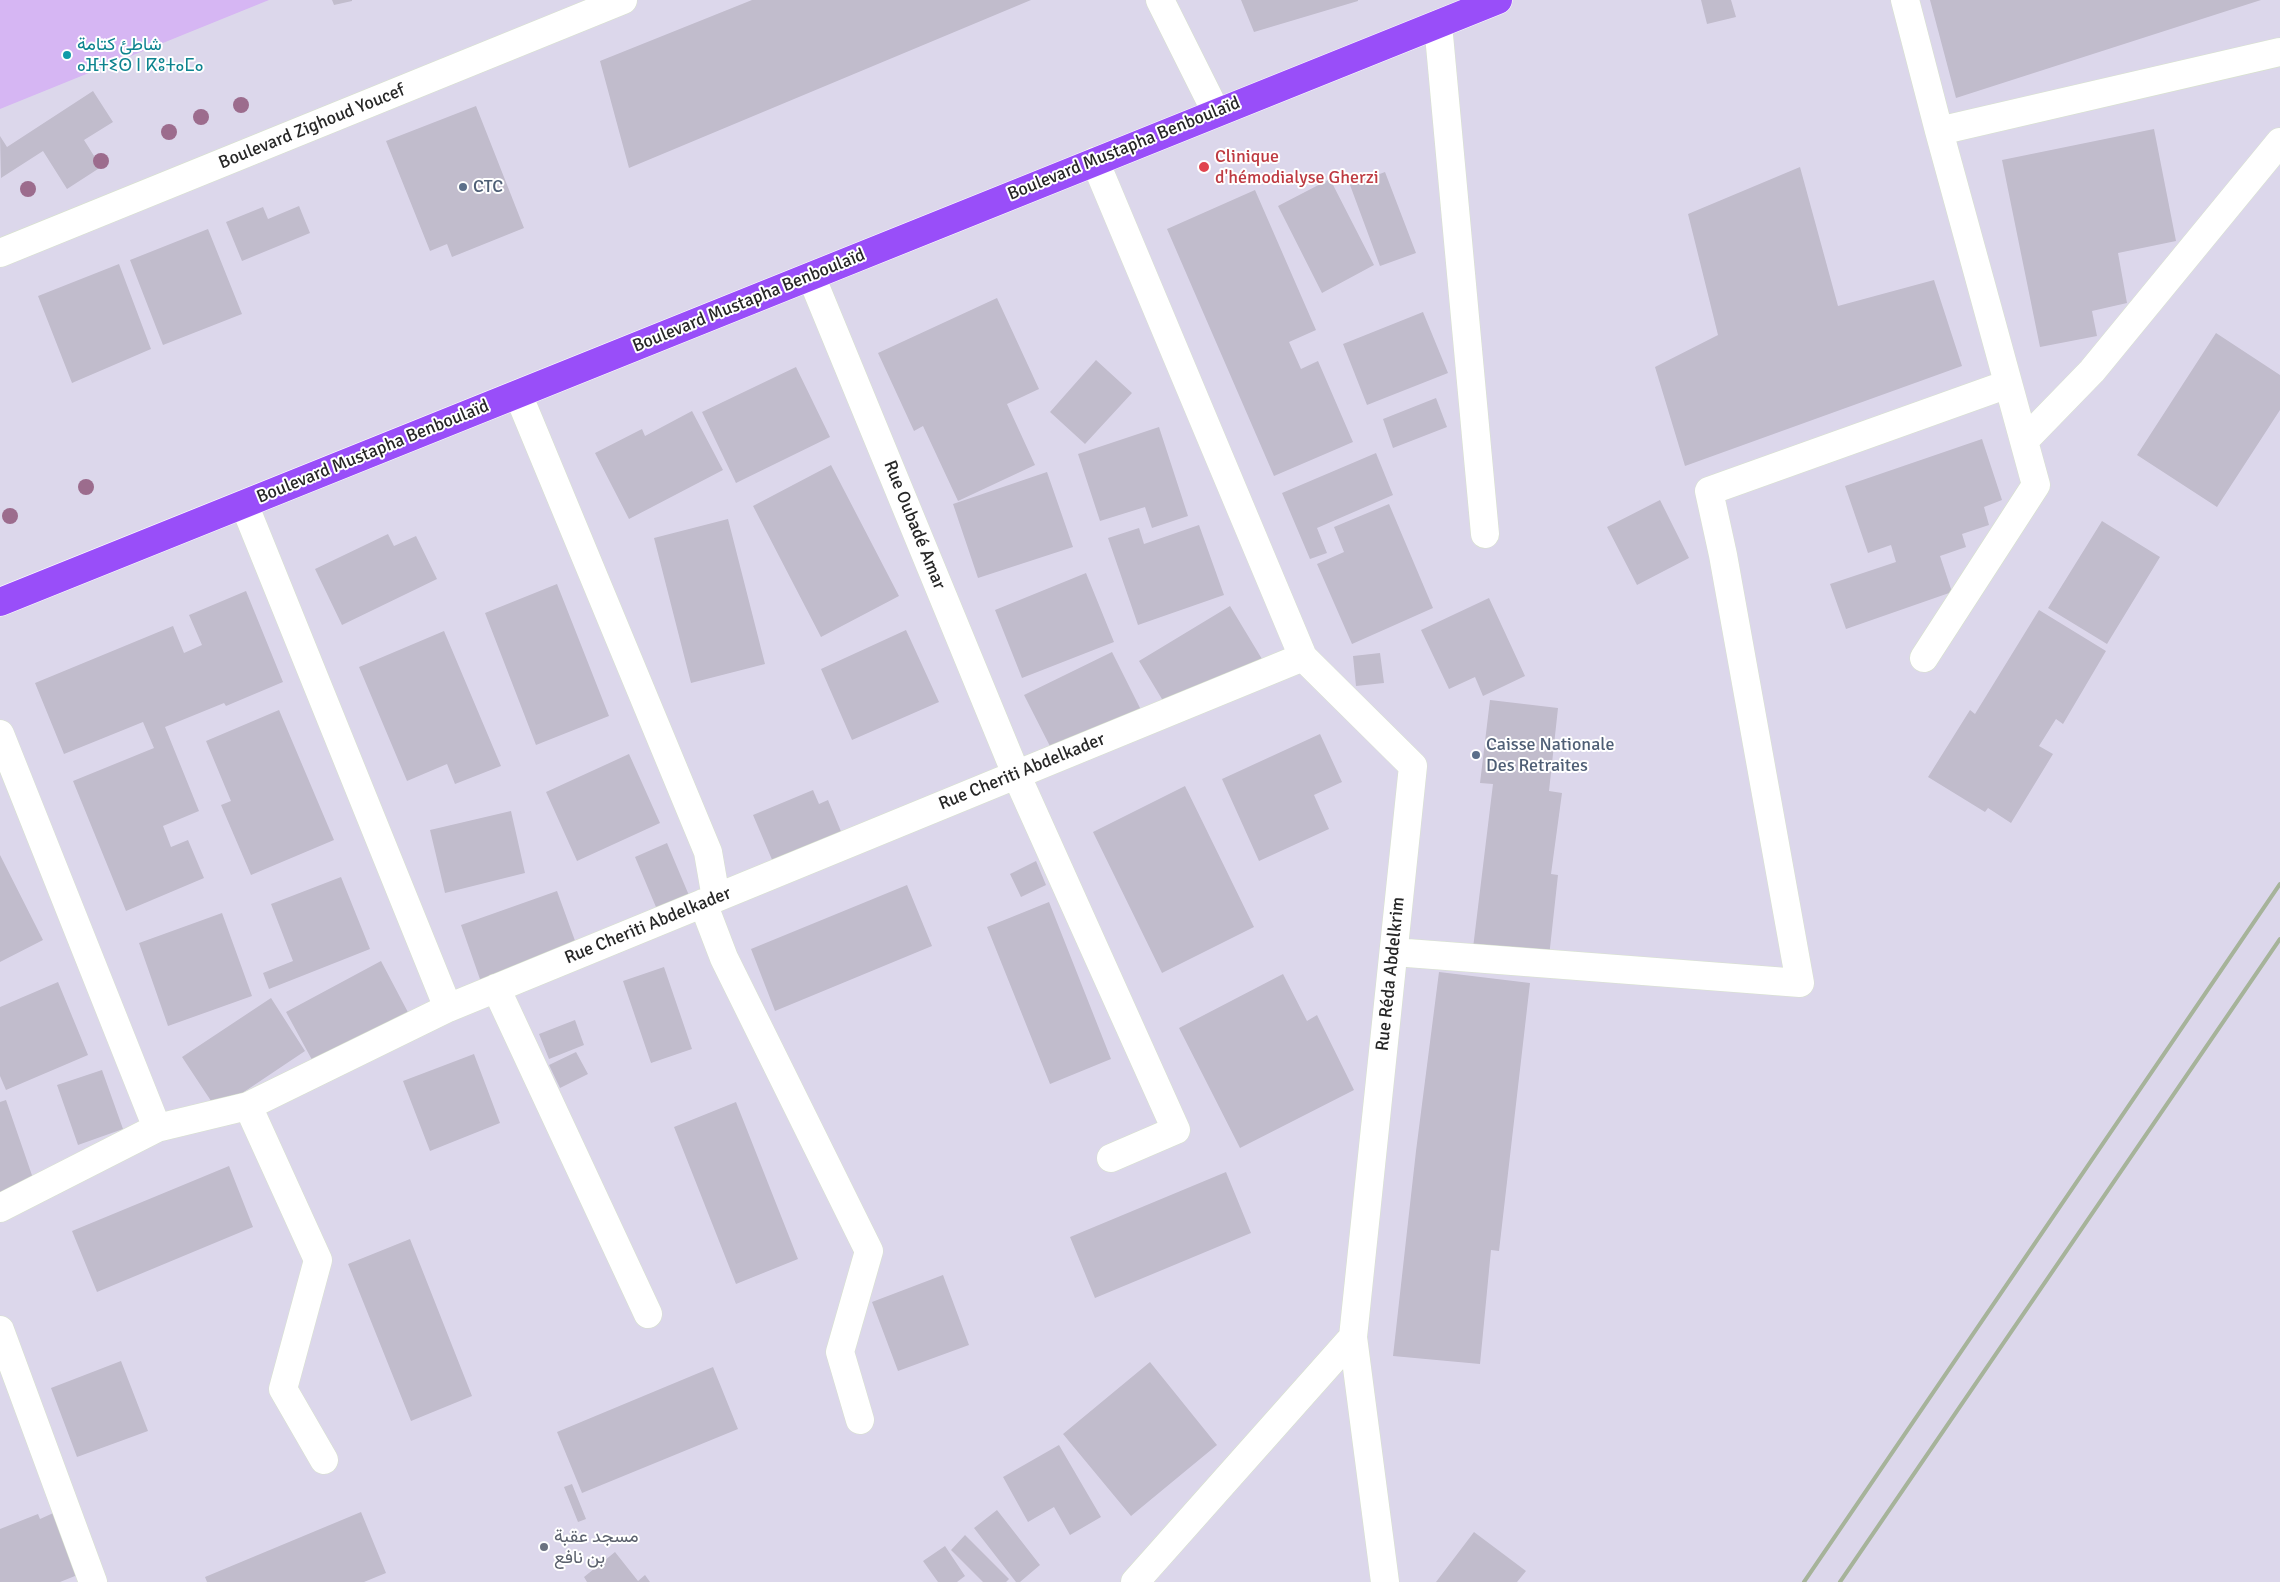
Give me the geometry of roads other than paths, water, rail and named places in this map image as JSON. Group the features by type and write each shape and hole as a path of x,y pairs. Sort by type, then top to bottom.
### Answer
{"main road":[{"name":"Boulevard Mustapha Benboulaïd","path":"0,602 1498,0"}],"street":[{"name":"Boulevard Zighoud Youcef","path":"0,253 624,0"},
{"path":"1160,0 1216,112"},
{"path":"1905,0 1938,131 2036,485 1924,658"},
{"path":"1438,24 1485,534"},
{"path":"1938,131 2280,52"},
{"path":"2024,441 2092,371 2280,142"},
{"path":"1095,161 1303,657"},
{"name":"Rue Oubadé Amar","path":"812,276 1016,774 1176,1130 1111,1158"},
{"path":"1394,952 1800,983 1724,555 1708,490 2008,384"},
{"path":"518,394 708,852 709,901 724,958 869,1251 840,1352 860,1420"},
{"path":"244,504 448,1008"},
{"name":"Rue Cheriti Abdelkader","path":"0,1208 157,1128 248,1106 448,1008 1303,657"},
{"name":"Rue Réda Abdelkrim","path":"1303,657 1413,766 1353,1337 1385,1582"},
{"path":"0,734 157,1128"},
{"path":"496,988 648,1314"},
{"path":"248,1106 318,1260 283,1389 324,1460"},
{"path":"0,1330 93,1582"},
{"path":"1135,1582 1353,1337"}],"railway":[{"path":"1804,1582 2280,884"},
{"path":"1840,1582 2280,939"}],"place":[{"name":"شاطئ كتامة ⴰⴼⵜⵉⵙ ⵏ ⴽⵓⵜⴰⵎⴰ","path":"67,55"},
{"name":"Clinique d'hémodialyse Gherzi","path":"1204,167"},
{"name":"CTC","path":"463,187"},
{"name":"Caisse Nationale Des Retraites","path":"1476,755"},
{"name":"مسجد عقبة بن نافع","path":"544,1547"}]}
